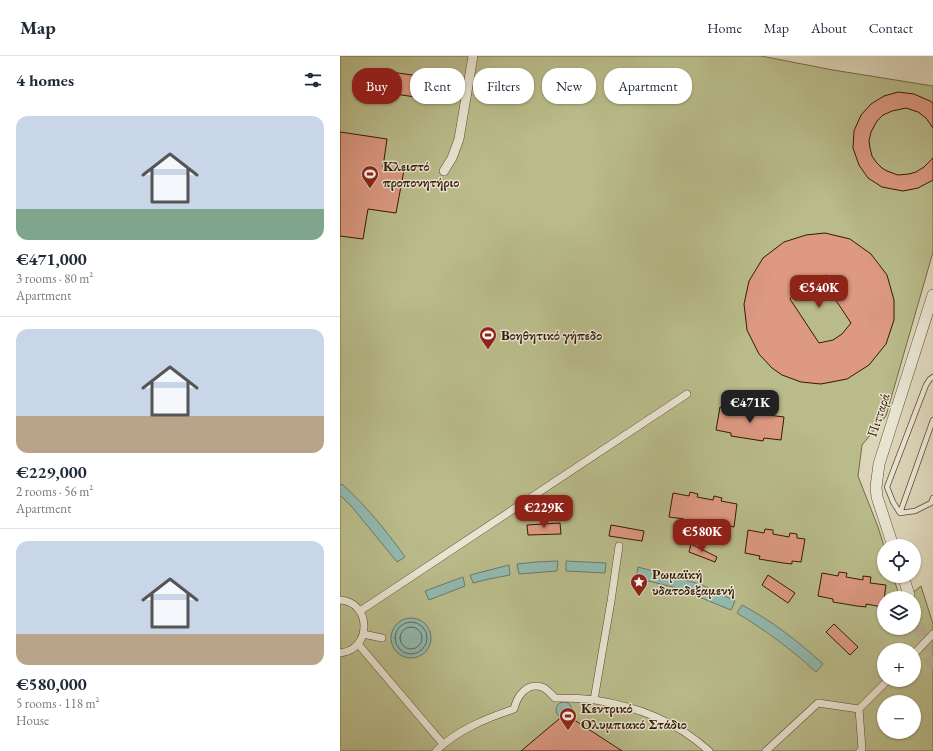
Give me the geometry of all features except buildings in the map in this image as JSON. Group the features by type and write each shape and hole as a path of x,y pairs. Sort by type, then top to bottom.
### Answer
{"street":[{"path":"444,171 452,158 459,139 473,56"},
{"name":"Πιτταρά","path":"891,539 877,497 876,487 879,464 933,295"},
{"path":"360,611 687,394"},
{"path":"594,700 619,546"},
{"path":"340,600 353,604 360,611 365,627 358,644 351,650 340,653"},
{"path":"363,634 382,638"},
{"path":"921,647 933,634"},
{"path":"358,644 443,744"},
{"path":"436,751 443,744 472,726 495,715 514,709 520,694 525,690 531,687 542,687 550,692 555,698 594,700 638,710 662,719 680,729 709,751"},
{"path":"860,751 862,749 859,709 881,687"},
{"path":"766,751 818,704 859,709"}],"lane":[{"path":"900,513 893,502 887,487 926,385 933,377"},
{"path":"900,513 933,420"},
{"path":"900,513 915,511 932,503 933,498"}],"green space":[{"path":"340,56 761,56 833,70 933,86 933,252 886,416 862,445 858,476 882,539 877,539 877,583 895,583 898,591 877,591 877,635 921,635 921,591 915,591 921,586 933,624 933,751 340,751"}],"water":[{"path":"342,484 391,537 405,557 397,562 352,507 340,495 340,486"},
{"path":"558,561 557,571 519,574 517,564 536,562"},
{"path":"566,561 606,563 605,573 566,571"},
{"path":"509,565 510,575 473,583 470,575"},
{"path":"638,567 702,585 735,601 731,610 677,588 636,578"},
{"path":"463,577 465,586 429,600 425,591"},
{"path":"742,605 784,632 823,664 816,672 778,640 737,613"},
{"path":"411,618 419,620 425,624 429,630 431,638 429,646 425,652 419,656 411,658 403,656 397,652 393,646 391,638 393,630 397,624 403,620"},
{"path":"564,702 570,704 572,710 570,716 564,718 558,716 556,710 558,704"}],"tunnel":[{"path":"921,632 933,669"}],"place":[{"name":"Κλειστό προπονητήριο","path":"370,189"},
{"name":"Βοηθητικό γήπεδο","path":"488,350"},
{"name":"Ρωμαϊκή υδατοδεξαμενή","path":"639,597"},
{"name":"Κεντρικό Ολυμπιακό Στάδιο","path":"568,731"}]}
